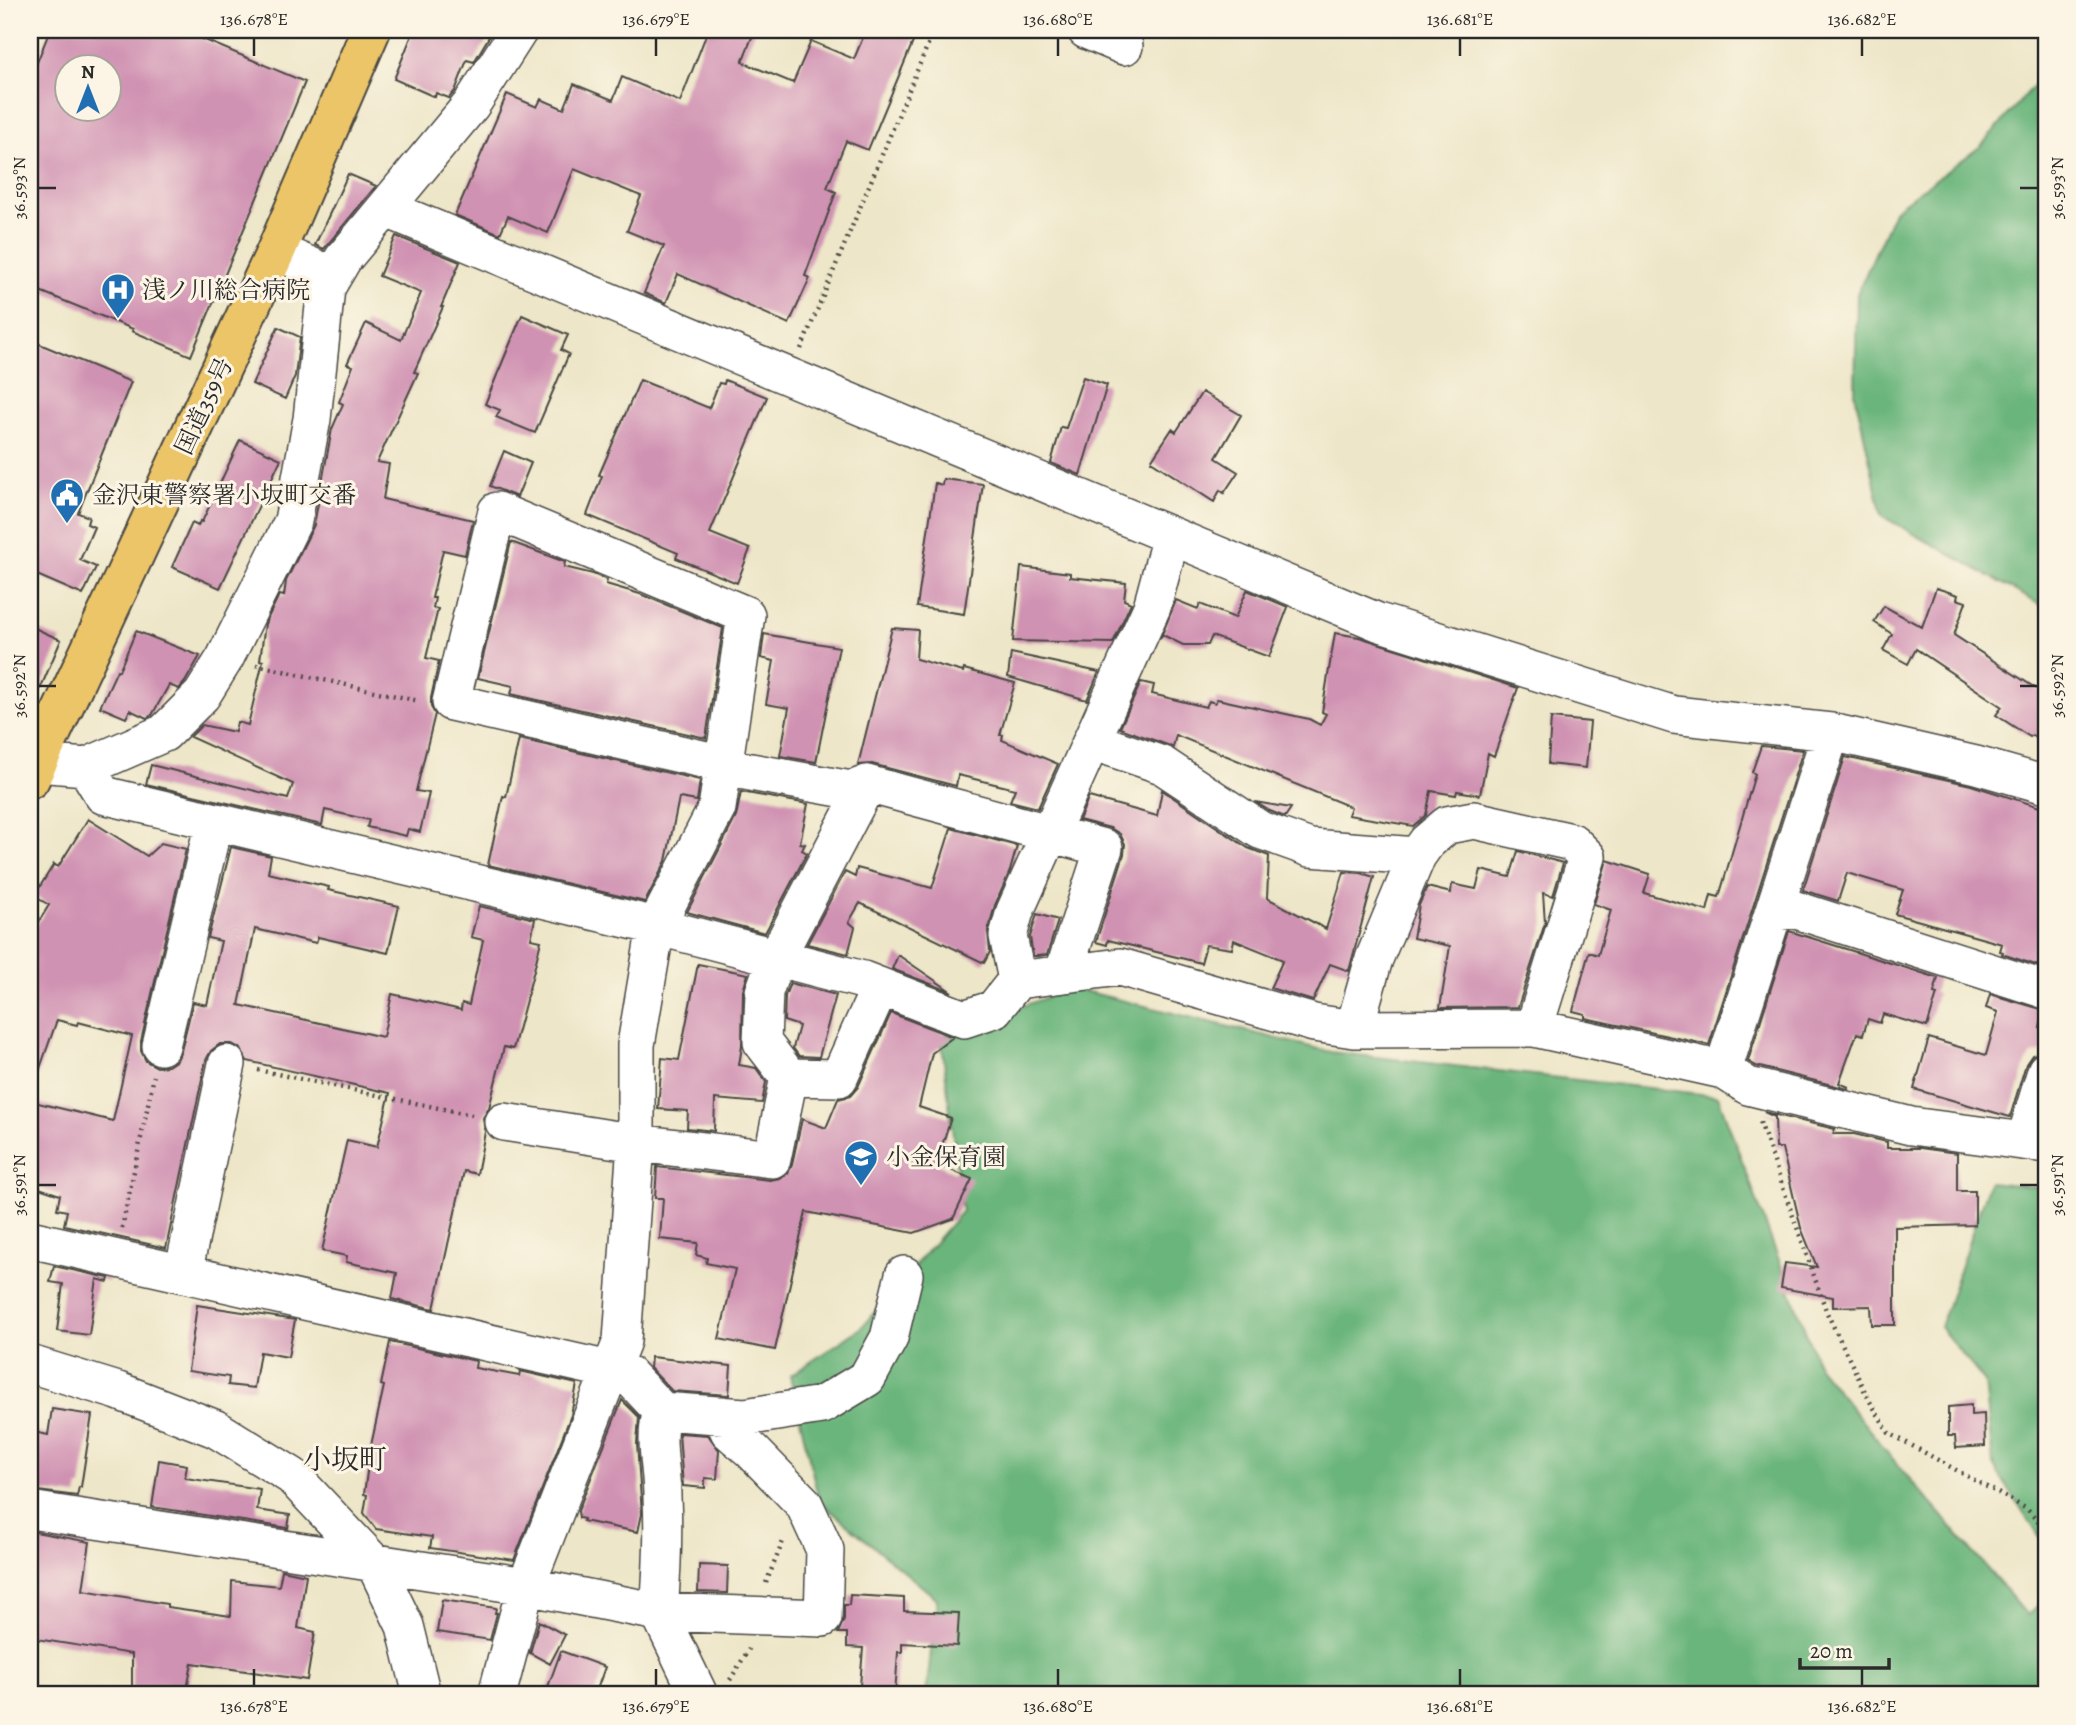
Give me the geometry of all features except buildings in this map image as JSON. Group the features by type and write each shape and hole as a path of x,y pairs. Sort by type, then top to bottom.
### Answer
{"highway":[{"name":"国道359号","path":"34,771 276,251 371,30"}],"street":[{"path":"34,771 86,768 164,733 202,695 225,658 293,521 312,419 326,288 343,259 471,105 519,30"},
{"path":"1086,30 1124,46"},
{"path":"387,209 1378,622 1674,715 1831,732 1976,765 2046,785"},
{"path":"276,251 333,276"},
{"path":"496,1695 526,1586 622,1341 636,1143 636,1045 656,926 718,808 724,764 746,615 497,511 450,702 724,764 745,771 850,790 867,784 1104,848 1063,974"},
{"path":"1017,980 1008,936 1015,911 1153,607 1171,536"},
{"path":"1735,1078 1773,913 1831,732"},
{"path":"1092,741 1162,765 1260,830 1310,848 1418,856"},
{"path":"86,768 103,795 656,926 863,980 964,1019 994,1009 1017,980 1120,967 1314,1023 1353,1029 1534,1028 1735,1078 1911,1126 2036,1143 2046,1071"},
{"path":"504,1122 636,1143 772,1159 789,1077 762,1042 764,992 776,958 867,784"},
{"path":"1353,1029 1374,959 1418,856 1427,842 1447,825 1474,820 1572,842 1587,857 1534,1028"},
{"path":"161,1046 214,822"},
{"path":"1773,913 1793,909 2046,990"},
{"path":"789,1077 839,1078 880,987"},
{"path":"183,1274 227,1064"},
{"path":"30,1239 627,1374 662,1411 745,1417 822,1405 867,1378 889,1338 904,1275"},
{"path":"30,1364 118,1391 216,1429 292,1476 375,1564 405,1626 422,1695"},
{"path":"662,1411 656,1429 662,1493 663,1548 659,1612 713,1690"},
{"path":"30,1510 526,1586 659,1612 823,1618 825,1550 810,1516 804,1504 729,1431 722,1415"}],"path":[{"path":"789,377 934,30"},
{"path":"225,658 436,705 450,702"},
{"path":"115,1259 161,1046"},
{"path":"227,1064 504,1122"},
{"path":"1735,1078 1827,1313 1868,1400 1889,1433 2027,1509 2046,1531"},
{"path":"713,1690 761,1615 789,1527 810,1516"},
{"path":"793,1695 801,1695"}],"green space":[{"path":"2046,72 2046,608 1882,516 1855,394 1857,294 1895,209 1981,146"},
{"path":"1072,988 1331,1052 1718,1096 1819,1368 1896,1463 2027,1615 2046,1600 2046,1695 926,1695 937,1599 819,1501 790,1376 861,1328 962,1211 941,1036"},
{"path":"1989,1182 2046,1188 2046,1547 1993,1465 1985,1382 1940,1327"}],"place":[{"name":"浅ノ川総合病院","path":"118,320"},
{"name":"金沢東警察署小坂町交番","path":"67,525"},
{"name":"小金保育園","path":"861,1187"}],"district":[{"name":"小坂町","path":"345,1460"}]}
